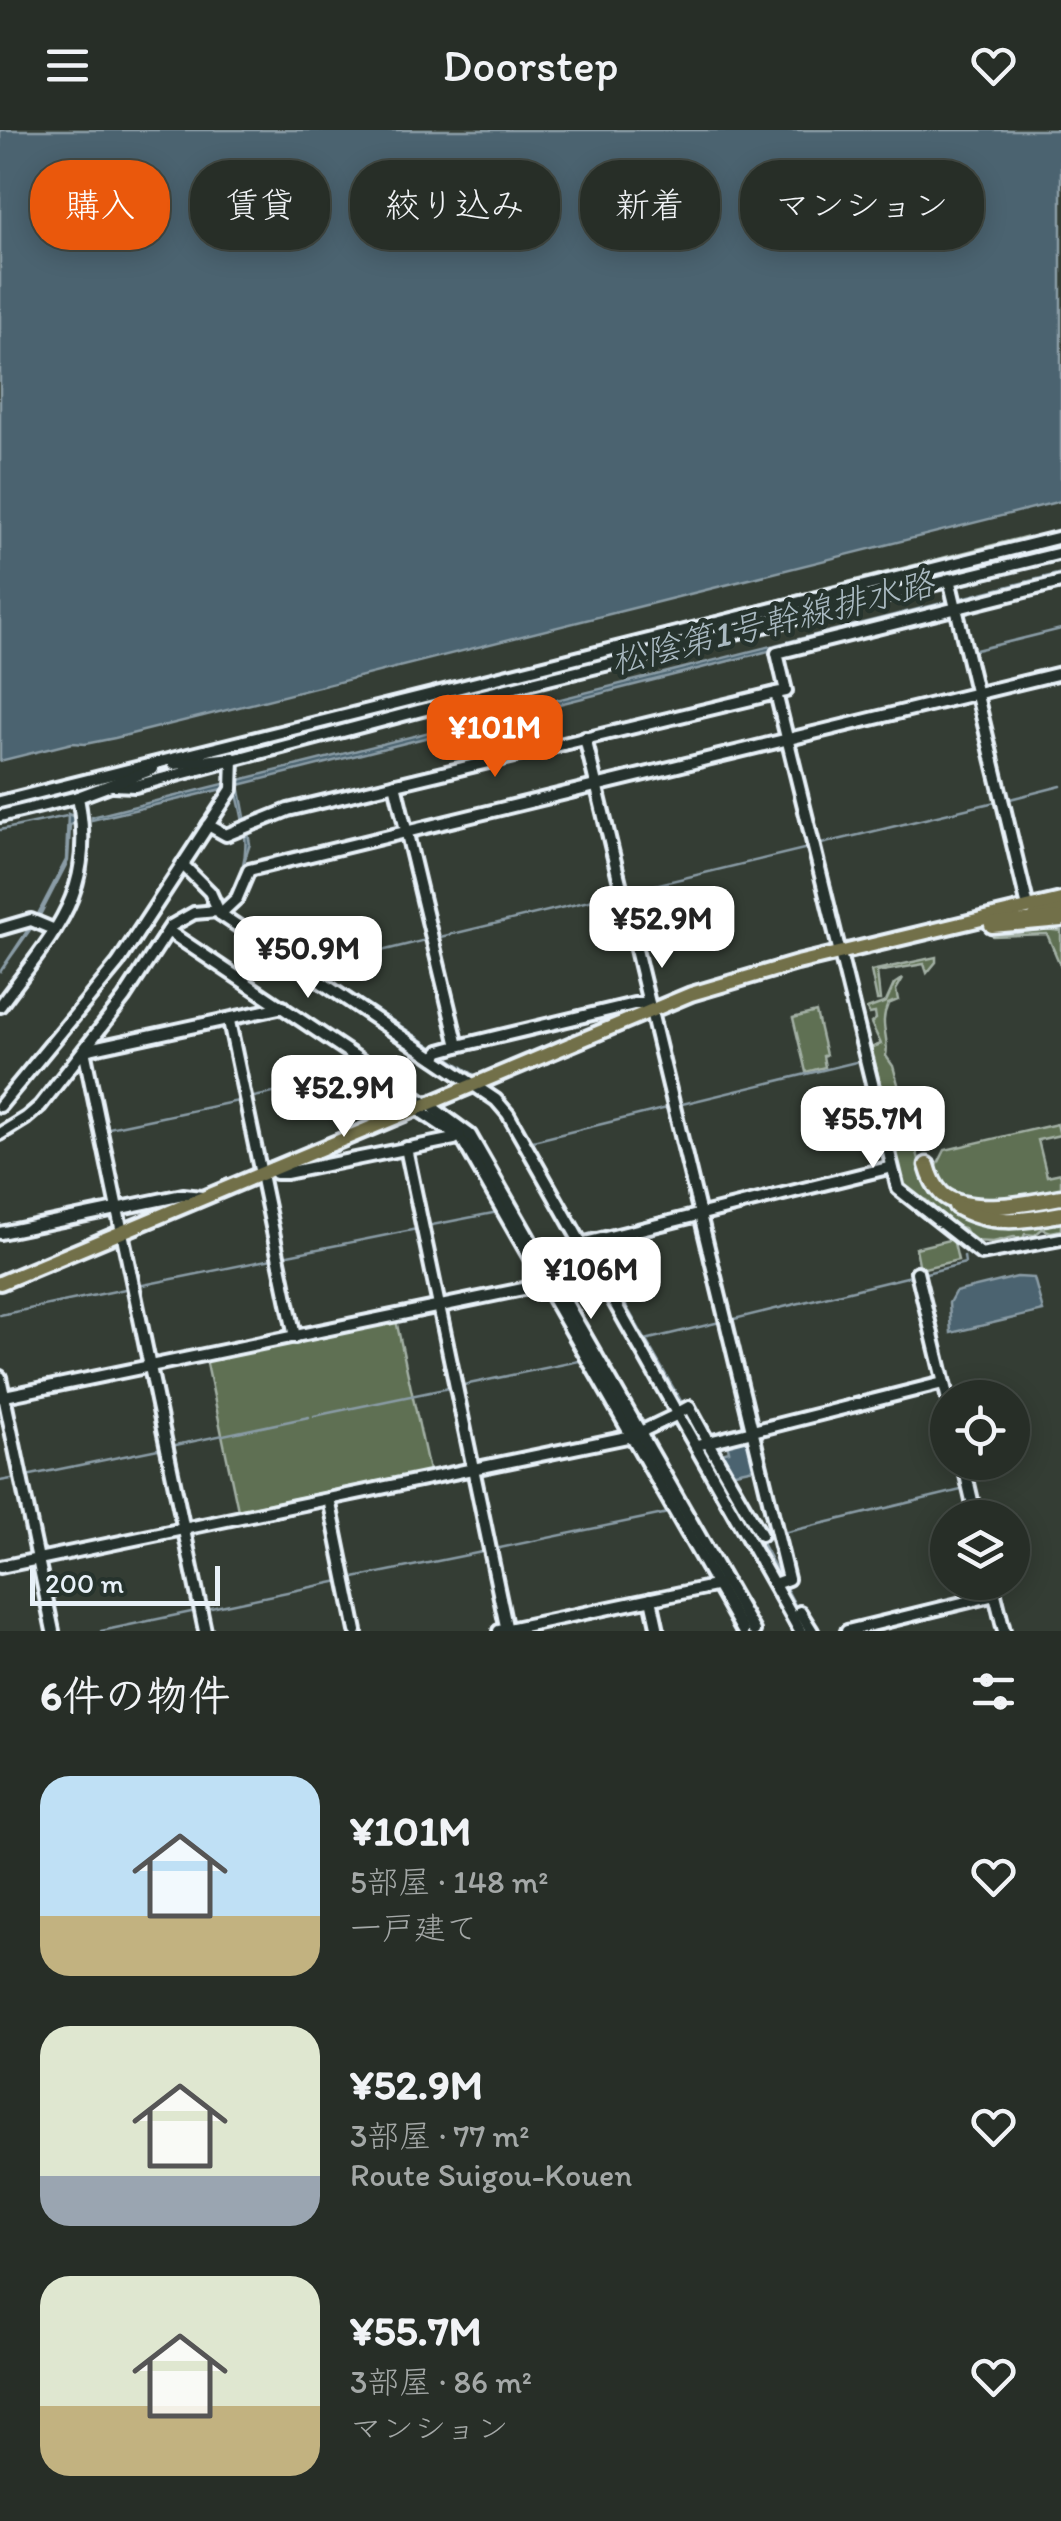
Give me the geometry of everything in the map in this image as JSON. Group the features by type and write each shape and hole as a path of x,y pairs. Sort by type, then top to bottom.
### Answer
{"highway":[{"path":"992,925 1061,919"},
{"path":"926,1166 944,1196 958,1208 983,1218 1019,1220 1061,1214"},
{"path":"944,1196 984,1206 1061,1197"}],"main road":[{"path":"840,957 1061,900"},
{"path":"0,1283 650,1007 739,978 1061,910"}],"street":[{"path":"0,802 1061,537"},
{"path":"0,816 78,797 166,763 233,758 1061,553"},
{"path":"950,579 1028,908"},
{"path":"208,825 226,835 288,810 786,691 777,653 954,603 1061,582"},
{"path":"0,1134 34,1112 84,1050 169,926 194,913 219,910 236,898 249,870 1061,673"},
{"path":"776,693 902,1196 981,1254 1055,1241"},
{"path":"585,738 788,1579 778,1582"},
{"path":"0,1106 118,963 233,784 233,758"},
{"path":"113,785 135,786 233,758"},
{"path":"395,784 458,1046"},
{"path":"0,1006 55,930 72,899 81,874 83,822 78,797"},
{"path":"182,864 202,882 219,910 477,1082 508,1114 755,1534 800,1631"},
{"path":"151,911 281,1009 461,1133 637,1434 721,1583 743,1631"},
{"path":"0,929 34,922 55,930"},
{"path":"436,1055 458,1046 634,1004 650,1007"},
{"path":"84,1050 281,1009"},
{"path":"228,1021 267,1171 295,1337"},
{"path":"84,1050 205,1631"},
{"path":"368,1076 422,1105"},
{"path":"267,1171 286,1173 461,1133"},
{"path":"406,1148 504,1630 721,1583"},
{"path":"585,1243 892,1167"},
{"path":"0,1233 183,1195 202,1197"},
{"path":"917,1272 943,1380"},
{"path":"2,1397 550,1282"},
{"path":"0,1377 53,1631"},
{"path":"703,1442 930,1387"},
{"path":"0,1567 637,1434 681,1412"},
{"path":"329,1499 356,1631"},
{"path":"721,1583 754,1631"},
{"path":"651,1599 658,1631"},
{"path":"847,1631 974,1600"},
{"path":"996,1600 1004,1631"},
{"path":"800,1612 812,1631"}],"green space":[{"path":"1025,537 1022,543 613,645 612,642"},
{"path":"1045,929 1061,931 1061,967 1047,934 992,936"},
{"path":"936,957 927,973 924,964 877,972 877,1000 871,971"},
{"path":"903,978 896,990 898,1000 888,1004 885,1012 886,1056 893,1066 920,1163 930,1185 957,1212 1061,1218 1061,1230 1042,1229 1035,1235 993,1242 971,1241 964,1228 954,1225 904,1186 874,1058 868,1049 881,1044 871,1023 876,1019 875,1013 869,1014 867,1009 886,1002 894,984"},
{"path":"816,1012 825,1067 806,1072 793,1018"},
{"path":"1057,1124 1060,1135 1038,1140 1047,1176 1061,1173 1061,1193 1009,1202 973,1199 957,1194 935,1170 945,1150"},
{"path":"953,1239 958,1260 920,1269 916,1248"},
{"path":"396,1320 429,1471 238,1510 206,1359"}],"water":[{"path":"0,130 1061,130 1061,501 115,738 72,743 0,761"},
{"path":"1061,573 1061,577 239,785 250,844 240,874 245,838 235,786 92,817"},
{"path":"68,814 78,822 70,825 68,861 39,917 0,972 37,916 66,860"},
{"path":"239,877 228,911 488,1084 511,1107 748,1517 809,1631 797,1618 745,1518 513,1116 225,914 179,916 36,1103 20,1119 0,1130 0,1126 35,1100 84,1040 167,921 175,915 220,902 233,890"},
{"path":"1017,1277 1034,1278 1043,1311 951,1333 949,1303 955,1292"},
{"path":"751,1435 759,1467 730,1473 721,1453 729,1451 726,1440"}],"waterway":[{"path":"972,651 1061,629"},
{"path":"1006,800 1061,786"},
{"path":"817,845 999,801"},
{"path":"0,830 67,816"},
{"path":"626,892 808,848"},
{"path":"436,938 618,894"},
{"path":"312,968 430,939"},
{"path":"871,1058 903,1184"},
{"path":"678,1105 856,1062"},
{"path":"249,1098 361,1075"},
{"path":"104,1129 243,1100"},
{"path":"533,1141 671,1107"},
{"path":"394,1126 415,1116"},
{"path":"427,1226 498,1212"},
{"path":"283,1256 417,1229"},
{"path":"1052,1234 1061,1232"},
{"path":"922,1274 965,1263 964,1256"},
{"path":"138,1286 272,1259"},
{"path":"730,1320 911,1276"},
{"path":"0,1315 130,1288"},
{"path":"645,1340 720,1322"},
{"path":"459,1386 584,1360"},
{"path":"314,1416 454,1387"},
{"path":"171,1446 309,1417"},
{"path":"26,1476 163,1448"},
{"path":"0,1481 17,1478"},
{"path":"783,1533 965,1489"},
{"path":"495,1549 668,1513"},
{"path":"349,1579 487,1551"},
{"path":"206,1609 340,1581"},
{"path":"101,1631 196,1611"}],"water label":[{"name":"松陰第1号幹線排水路","path":"772,622"}]}
